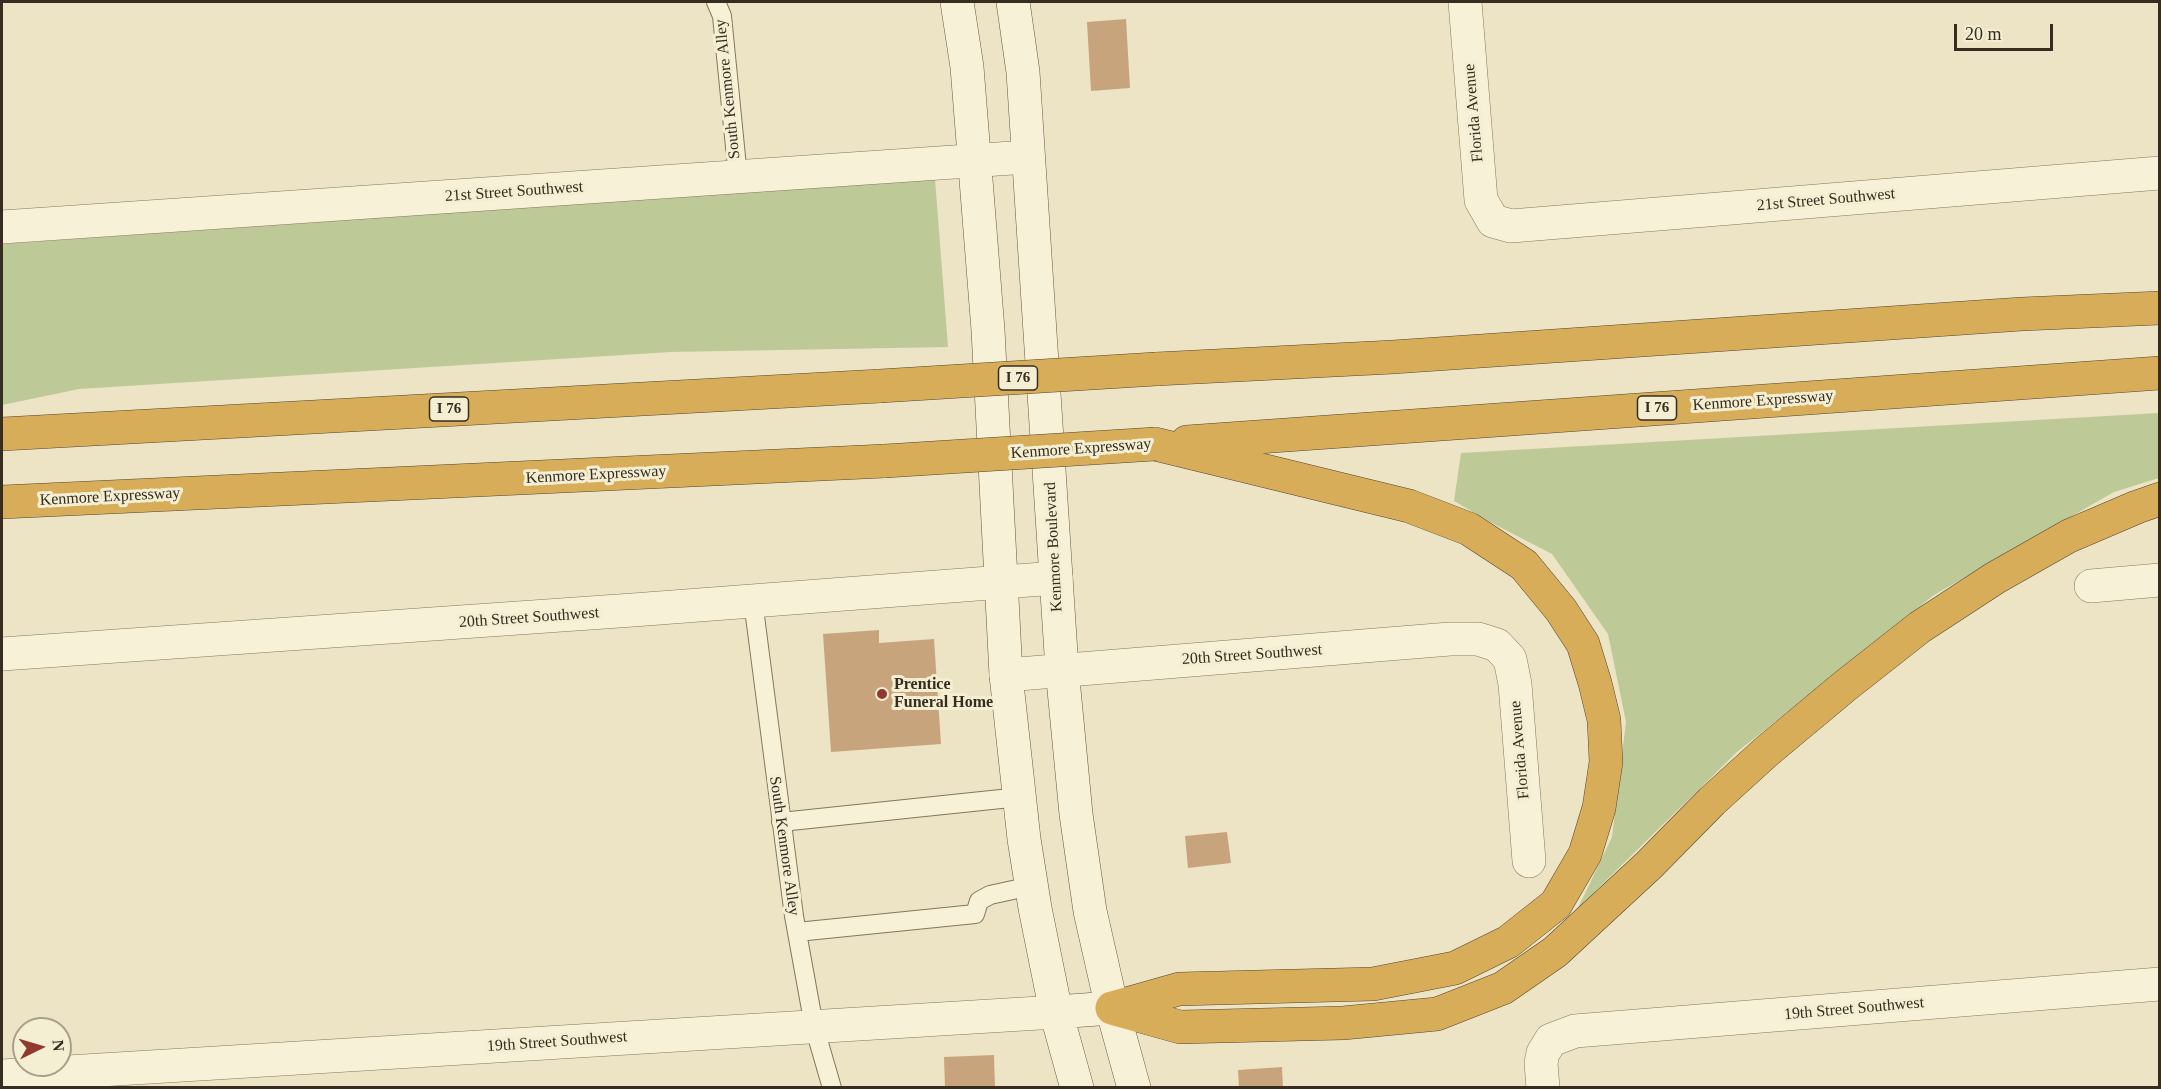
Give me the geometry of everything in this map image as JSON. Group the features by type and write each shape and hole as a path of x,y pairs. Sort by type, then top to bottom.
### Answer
{"highway":[{"path":"2022,314 2160,301"},
{"name":"I 76","path":"10,433 1393,357 2022,314 2160,308"},
{"name":"Kenmore Expressway","path":"17,501 885,461 2160,373"},
{"path":"1112,1008 1179,989 1373,984 1455,968 1508,942 1556,904 1585,854 1599,808 1606,762 1604,720 1583,644 1562,610 1524,565 1469,529 1409,506 1155,444"},
{"path":"1112,1008 1180,1027 1343,1023 1437,1014 1503,988 1555,952 1767,751 1920,627 1995,578 2069,537 2160,499"}],"street":[{"path":"957,2 967,67 988,330 1006,675 1031,886 1056,1012 1077,1088"},
{"name":"Kenmore Boulevard","path":"1013,2 1023,72 1062,669 1076,814 1090,911 1112,1008 1134,1088"},
{"name":"Florida Avenue","path":"1465,2 1481,200 1493,220"},
{"name":"21st Street Southwest","path":"2,227 1027,157"},
{"name":"21st Street Southwest","path":"1493,220 1511,226 2160,173"},
{"name":"20th Street Southwest","path":"2,654 1056,578"},
{"path":"2091,586 2160,580"},
{"name":"20th Street Southwest","path":"1006,675 1450,639 1478,639 1497,645"},
{"name":"Florida Avenue","path":"1497,645 1510,659 1515,684 1530,861"},
{"name":"19th Street Southwest","path":"1543,1088 1541,1063 1543,1053 1551,1040 1575,1031 2160,984"},
{"name":"19th Street Southwest","path":"2,1076 1112,1008"}],"lane":[{"name":"South Kenmore Alley","path":"716,2 722,16 738,177"},
{"name":"South Kenmore Alley","path":"753,601 797,932 814,1026 832,1088"},
{"path":"781,822 1020,797"},
{"path":"797,932 975,914 979,901 990,895 1031,886"}],"green space":[{"path":"935,179 948,347 671,352 79,389 2,405 2,244"},
{"path":"2159,413 2159,478 2114,492 1934,595 1737,752 1578,908 1612,837 1626,722 1608,634 1552,554 1454,501 1461,453"}],"building":[{"path":"1126,19 1130,88 1091,91 1087,22"},
{"name":"Prentice Funeral Home","path":"879,630 879,643 934,639 941,744 831,752 823,634"},
{"path":"1227,832 1231,863 1188,868 1185,836"},
{"path":"994,1055 995,1088 945,1088 944,1057"},
{"path":"1282,1067 1283,1088 1239,1088 1238,1070"}],"place":[{"name":"Prentice Funeral Home","path":"882,694"}]}
